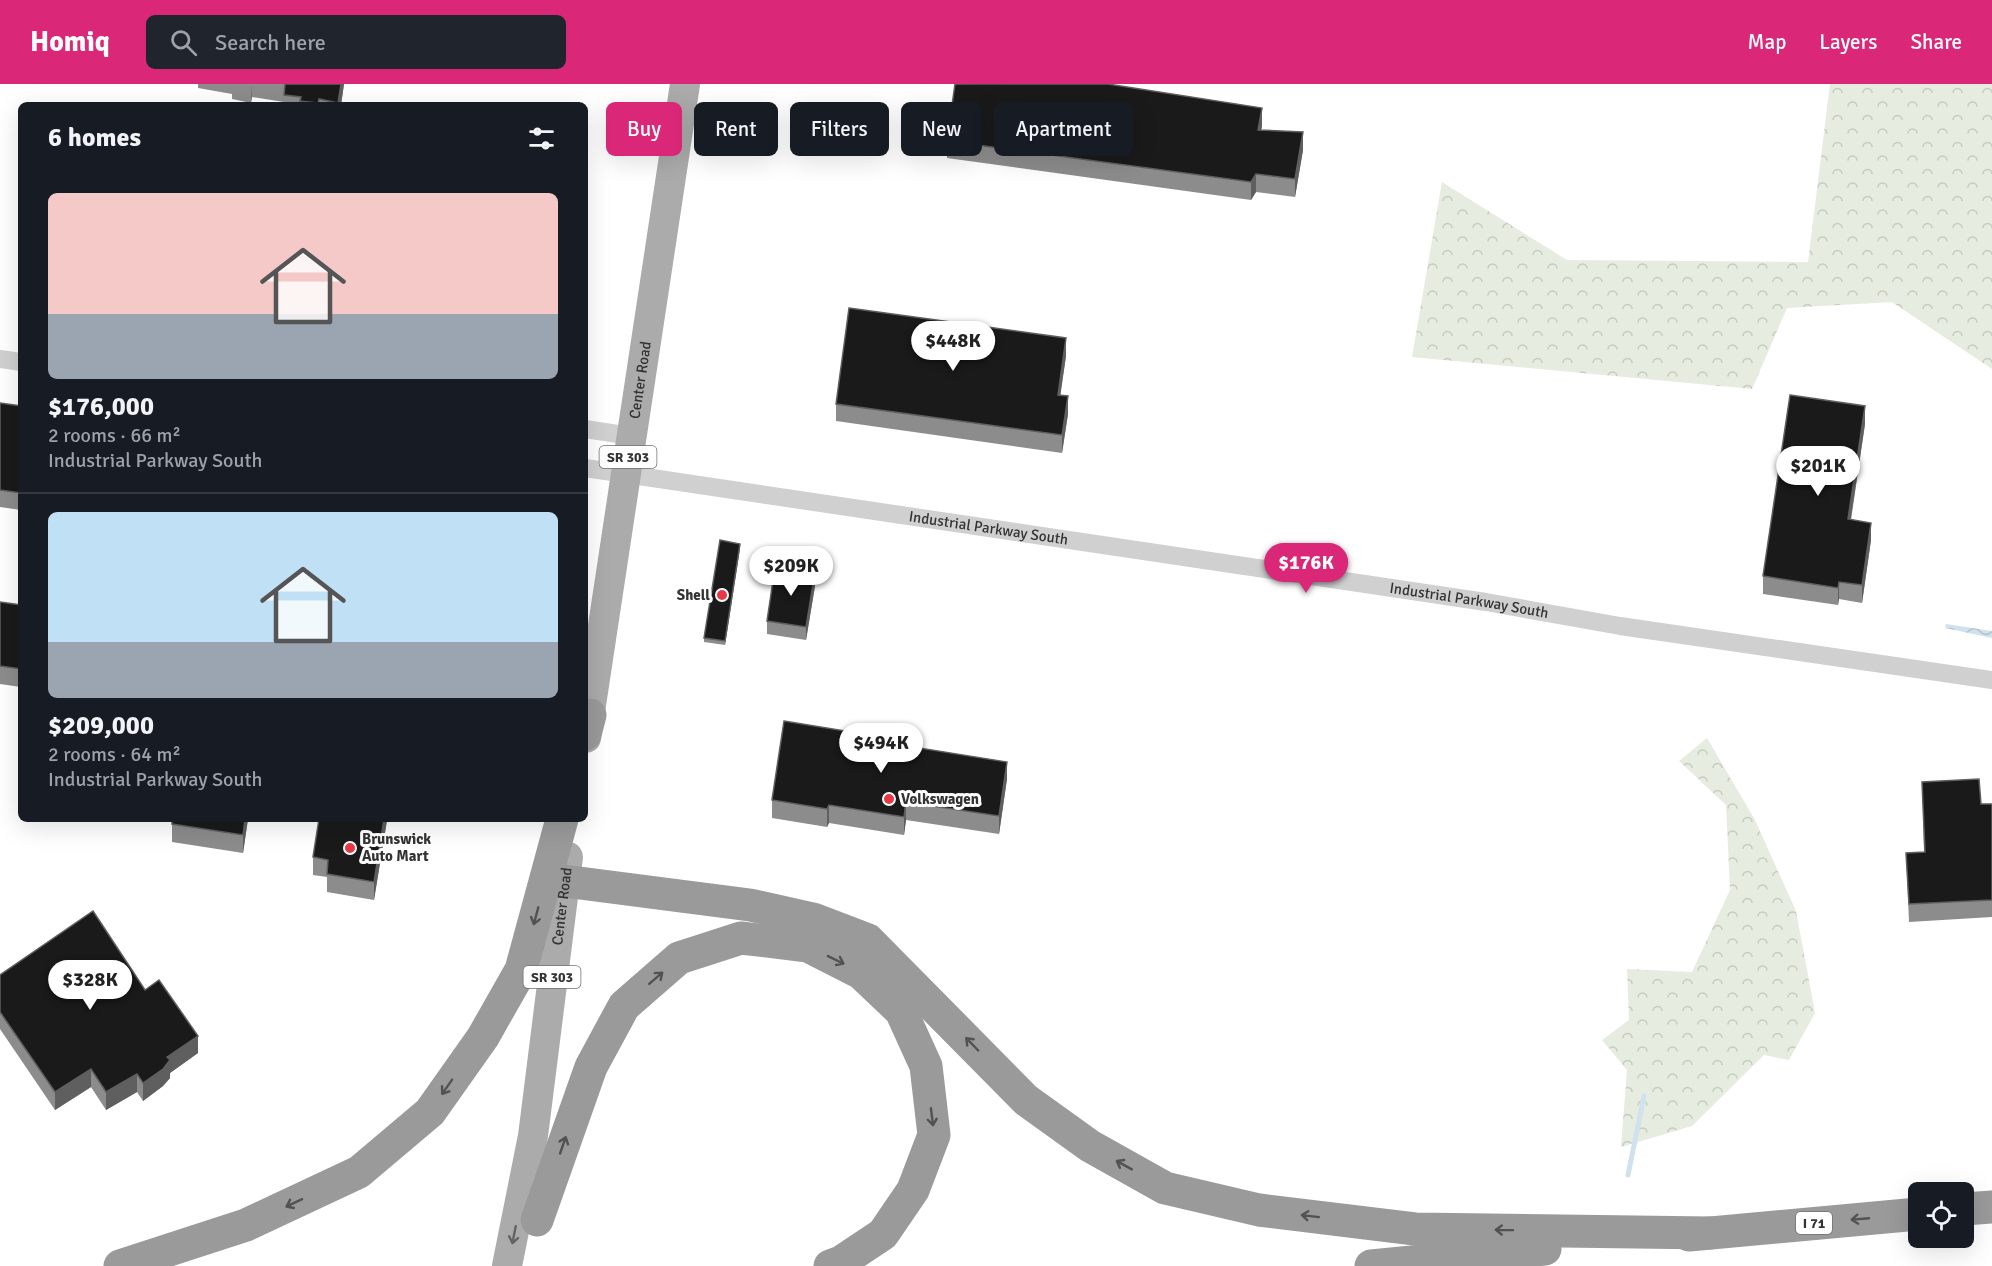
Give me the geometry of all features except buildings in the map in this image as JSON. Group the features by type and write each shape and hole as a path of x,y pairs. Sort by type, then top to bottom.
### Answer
{"highway":[{"path":"120,1266 246,1225 359,1172 430,1112 483,1037 521,970 561,822"},
{"path":"564,881 750,905 813,919 868,940 1026,1100 1090,1146 1165,1188 1258,1210 1415,1229 1710,1233"},
{"path":"537,1221 591,1067 624,1006 679,958 741,938 808,946 861,972 901,1011 926,1066 934,1135 913,1190 883,1234 841,1263 830,1266"},
{"path":"1974,1208 1992,1207"},
{"name":"I 71","path":"1371,1266 1908,1215"}],"main road":[{"name":"Center Road","path":"588,724 685,84"},
{"name":"Center Road","path":"507,1266 533,1136 564,881 574,822"},
{"name":"Center Road","path":"528,1266 537,1221 537,1169 533,1136"}],"street":[{"path":"0,359 18,362"},
{"path":"588,429 631,436"},
{"name":"Industrial Parkway South","path":"588,468 1486,602 1620,626 1992,680"}],"green space":[{"path":"1830,84 1992,84 1992,369 1892,302 1787,308 1752,389 1412,357 1442,182 1567,260 1808,262"},
{"path":"1707,738 1755,820 1796,911 1815,1013 1789,1060 1764,1055 1692,1126 1621,1147 1627,1070 1602,1040 1629,1020 1627,969 1692,972 1730,890 1726,805 1679,761"}],"water":[{"path":"1946,624 1992,631 1992,638 1945,628"}],"waterway":[{"path":"1628,1175 1644,1096"}],"place":[{"name":"Shell","path":"722,595"},
{"name":"Volkswagen","path":"889,799"},
{"name":"Brunswick Auto Mart","path":"350,848"}]}
